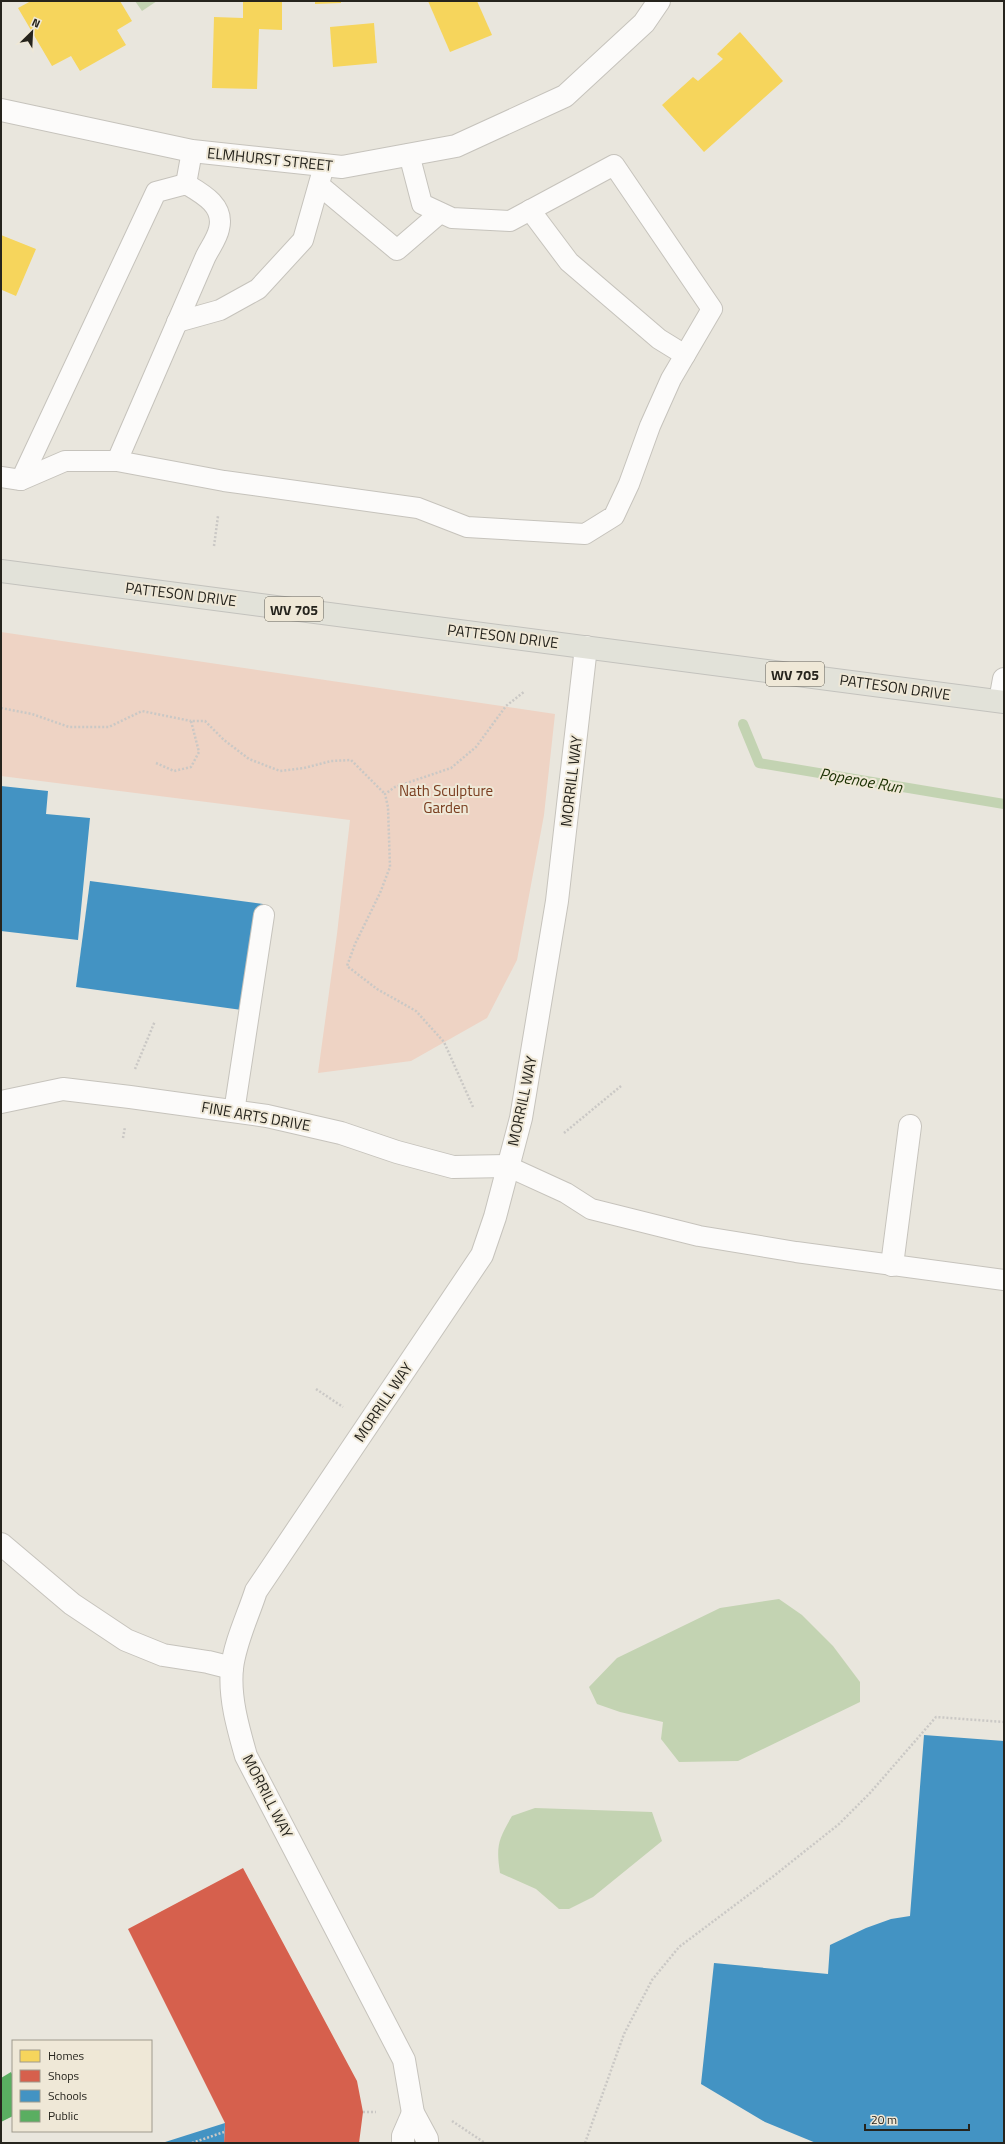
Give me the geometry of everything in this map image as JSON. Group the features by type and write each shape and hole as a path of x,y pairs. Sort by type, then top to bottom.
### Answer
{"main road":[{"name":"PATTESON DRIVE","path":"1,570 1002,702"}],"street":[{"name":"ELMHURST STREET","path":"1,110 192,151 322,176 342,167 456,146 565,96 644,22 659,1"},
{"name":"MORRILL WAY","path":"427,2143 427,2139 413,2113 404,2060 246,1756 235,1718 232,1668 237,1645 256,1591 482,1255 495,1217 507,1166 521,1118 557,901 586,647"},
{"path":"1002,702 1004,679"},
{"name":"FINE ARTS DRIVE","path":"4,1098 63,1089 184,1104 268,1116 341,1133 397,1152 453,1166 507,1166"},
{"path":"892,1265 910,1126"},
{"path":"1,1544 72,1604 126,1640 163,1654 232,1668"},
{"path":"403,2143 403,2136 413,2113"}],"lane":[{"path":"186,184 192,151"},
{"path":"1,477 21,480 65,461 116,461 224,481 418,508 466,527 585,534 614,516 629,484 650,426 668,386 712,309 614,165 510,221 452,218 422,204 409,154"},
{"path":"177,322 220,310 258,289 303,240 322,176 398,250 440,213"},
{"path":"21,480 156,192 186,184 208,197 219,214 219,229 116,461"},
{"path":"530,210 569,262 659,339 685,355"},
{"path":"234,1112 264,915"},
{"path":"507,1166 566,1193 591,1209 699,1236 1004,1280"}],"path":[{"path":"214,546 218,516"},
{"path":"386,794 395,787 451,768 476,747 506,706 525,691"},
{"path":"1,708 32,714 70,727 110,727 142,711 191,721 205,721 224,740 249,759 280,771 304,768 331,761 351,760 386,794 388,807 390,867 347,966 377,989 416,1011 444,1042 473,1106"},
{"path":"156,763 174,771 190,767 199,752 191,721"},
{"path":"134,1071 155,1021"},
{"path":"564,1133 621,1086"},
{"path":"123,1138 126,1120"},
{"path":"316,1389 346,1409"},
{"path":"585,2143 624,2034 652,1980 679,1947 775,1875 839,1824 870,1793 936,1718 1004,1722"},
{"path":"363,2112 376,2112"},
{"path":"446,2118 485,2143"},
{"path":"192,2143 224,2132"}],"green space":[{"name":"Nath Sculpture Garden","path":"1,632 555,714 544,815 517,960 487,1018 411,1061 318,1073 337,934 350,820 1,776"}],"shaded area":[{"path":"135,1 157,1 142,11"},
{"path":"779,1599 802,1615 833,1646 860,1682 860,1702 738,1761 679,1762 661,1739 663,1722 620,1712 597,1704 589,1687 617,1658 720,1608"},
{"path":"535,1808 652,1812 662,1841 593,1897 569,1909 559,1909 536,1889 500,1873 498,1849 501,1837 507,1824 512,1816"}],"building: Homes":[{"path":"31,1 120,1 132,21 117,30 126,45 80,71 71,56 52,66 18,8"},
{"path":"243,1 282,1 282,30 259,29 257,89 212,88 214,17 243,18"},
{"path":"315,1 341,1 341,3 315,4"},
{"path":"428,1 477,1 492,35 450,52"},
{"path":"374,23 377,63 333,67 330,27"},
{"path":"740,32 783,81 704,152 662,105 693,77 698,81 723,59 717,54"},
{"path":"1,235 36,249 16,296 2,290 1,293"}],"building: Shops":[{"path":"243,1868 357,2081 363,2112 359,2143 224,2143 225,2123 128,1929"}],"building: Schools":[{"path":"1,786 48,791 46,814 90,818 78,940 1,931"},
{"path":"90,881 263,904 249,1011 76,987"},
{"path":"924,1735 1004,1741 1004,2143 816,2143 765,2122 701,2084 714,1963 828,1974 830,1945 866,1928 891,1919 910,1916"},
{"path":"225,2123 224,2143 162,2143"}],"building: Public":[{"path":"11,2072 12,2074 12,2116 1,2122 1,2078"}],"waterway":[{"name":"Popenoe Run","path":"743,724 759,763 1004,804"}]}
